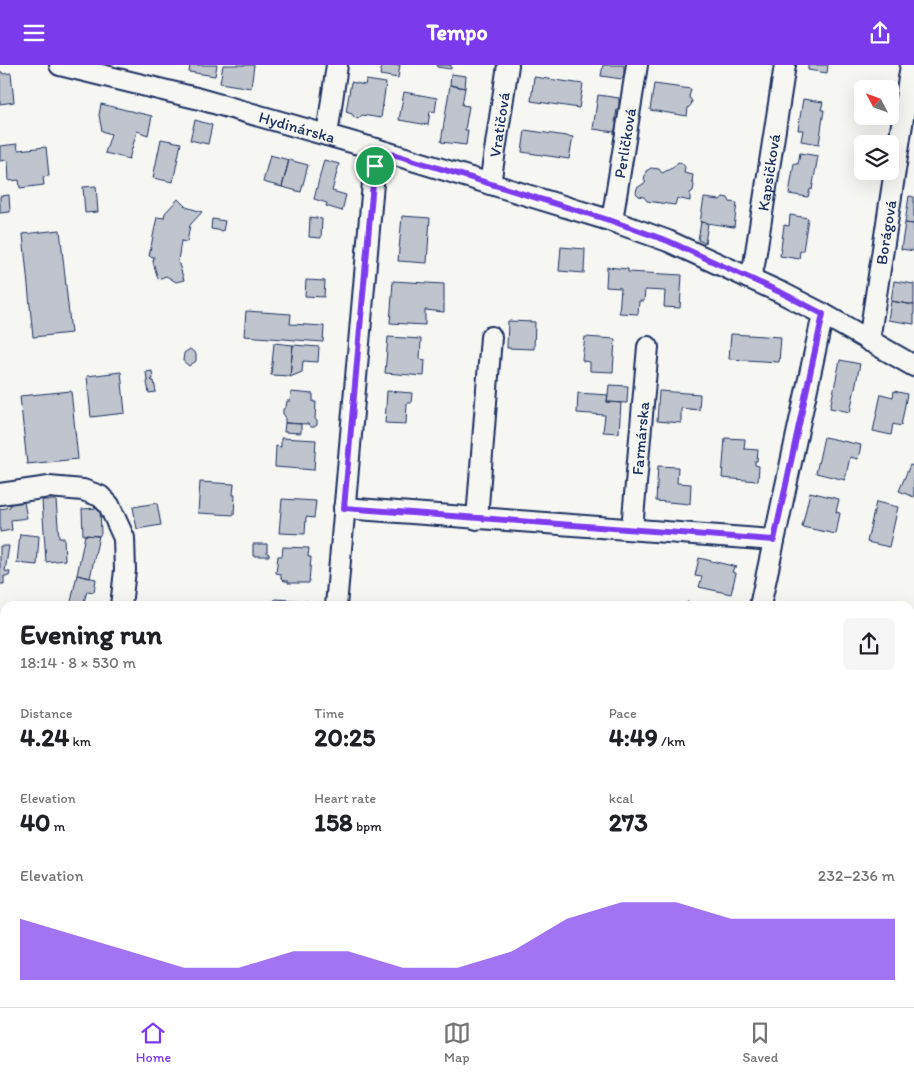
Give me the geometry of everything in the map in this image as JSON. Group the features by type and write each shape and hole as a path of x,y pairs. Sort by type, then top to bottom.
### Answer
{"street":[{"name":"Hydinárska","path":"60,65 196,98 328,135 612,221 668,241 782,293 914,366"},
{"path":"328,135 337,65"},
{"name":"Vratičová","path":"490,184 508,65"},
{"name":"Perličková","path":"612,221 637,65"},
{"name":"Kapsičková","path":"748,279 754,265 786,65"},
{"name":"Borágová","path":"869,341 911,65"},
{"path":"336,601 376,149"},
{"path":"761,601 823,314"},
{"path":"477,519 491,337"},
{"name":"Farmárska","path":"632,529 648,347"},
{"path":"0,493 49,487 83,490 100,496 109,505 124,538 125,570 122,601"},
{"path":"344,508 774,540"}],"building":[{"path":"190,65 217,65 215,76 189,72"},
{"path":"223,65 254,65 251,88 220,83"},
{"path":"382,65 400,65 398,78 380,75"},
{"path":"437,65 451,65 451,69 437,67"},
{"path":"603,65 624,65 622,79 601,76"},
{"path":"808,65 828,65 827,73 808,70"},
{"path":"0,72 3,74 11,73 14,102 0,104"},
{"path":"451,74 466,76 465,88 450,85"},
{"path":"534,77 583,84 579,108 531,101"},
{"path":"366,80 386,83 381,118 362,115 358,119 346,112 351,82 365,85"},
{"path":"654,84 691,89 689,97 692,101 688,108 687,116 650,110"},
{"path":"450,85 465,88 462,105 469,106 465,130 468,130 466,145 441,142"},
{"path":"404,92 437,98 435,112 430,111 428,125 399,120"},
{"path":"598,95 619,98 619,108 617,109 615,122 617,124 614,132 593,129"},
{"path":"803,99 823,102 821,110 824,110 819,144 801,141 803,130 798,130"},
{"path":"101,104 152,116 148,135 137,131 129,159 105,153 111,134 102,131 99,115"},
{"path":"195,120 212,125 208,144 190,140"},
{"path":"525,130 573,137 569,159 522,152"},
{"path":"161,139 181,143 173,182 153,178"},
{"path":"17,144 18,150 46,147 49,176 43,177 44,185 20,188 19,180 9,181 8,160 0,161 0,146"},
{"path":"800,153 818,156 812,190 810,189 808,197 789,194 794,163 798,164"},
{"path":"270,155 289,160 282,187 263,182"},
{"path":"289,160 308,165 301,192 282,187"},
{"path":"324,160 339,164 332,191 346,195 342,211 326,206 327,203 314,199"},
{"path":"678,162 682,163 685,167 684,173 693,175 692,182 694,185 693,191 690,193 690,201 677,198 675,205 647,201 636,193 637,188 646,182 644,180 646,171 651,168 659,169 662,173 674,167"},
{"path":"96,186 98,212 85,213 83,187"},
{"path":"9,195 10,212 0,213 0,196"},
{"path":"909,196 914,197 914,224 905,223"},
{"path":"723,197 728,198 730,202 737,203 734,227 700,222 704,198 720,200"},
{"path":"178,199 186,207 202,212 190,225 187,242 181,241 178,261 184,280 176,282 166,276 158,279 153,262 154,257 149,256 157,217 164,218 165,213"},
{"path":"790,215 808,218 803,251 800,251 799,259 780,256 784,225 789,226"},
{"path":"402,216 430,218 427,263 398,261"},
{"path":"310,217 322,219 321,238 309,237"},
{"path":"212,219 225,221 223,231 211,229"},
{"path":"701,222 708,223 705,243 698,240"},
{"path":"905,223 914,224 914,251 901,249"},
{"path":"60,230 71,333 33,337 23,234"},
{"path":"561,247 585,249 584,273 559,271"},
{"path":"607,267 628,269 628,272 682,275 680,308 664,307 665,291 645,290 644,301 639,301 638,314 619,313 621,288 606,287"},
{"path":"306,280 325,281 324,297 305,296"},
{"path":"393,281 444,284 444,312 425,310 425,325 390,323"},
{"path":"894,281 914,284 914,305 891,301"},
{"path":"891,301 914,305 914,324 888,320"},
{"path":"246,311 291,314 290,324 324,326 323,342 244,336"},
{"path":"508,321 535,322 534,349 507,348"},
{"path":"731,334 781,337 779,362 729,359"},
{"path":"388,337 421,339 420,359 425,360 424,376 385,373"},
{"path":"585,337 615,339 613,372 590,371 590,362 583,361 582,359"},
{"path":"274,343 293,345 290,376 271,375"},
{"path":"293,345 319,347 318,362 303,361 302,372 290,377"},
{"path":"190,349 196,354 196,361 189,366 183,361 184,353"},
{"path":"840,360 860,364 850,412 830,408"},
{"path":"152,371 153,379 151,380 154,381 156,392 149,393 147,382 149,380 147,380 146,372"},
{"path":"121,372 125,413 91,417 87,376"},
{"path":"609,385 628,386 627,403 607,402"},
{"path":"71,391 78,459 27,464 20,396"},
{"path":"387,391 412,393 411,403 407,403 406,424 385,423"},
{"path":"659,391 700,394 699,410 681,408 681,423 657,421"},
{"path":"894,391 907,394 901,426 893,424 891,435 873,431 881,394 893,397"},
{"path":"291,392 313,394 313,402 316,402 315,419 317,425 311,427 308,424 285,423 283,409 286,407 287,401 290,401"},
{"path":"578,393 608,395 607,402 621,403 619,433 603,432 605,415 577,413"},
{"path":"285,423 301,424 301,433 284,432"},
{"path":"824,437 861,445 858,459 850,457 845,480 816,473"},
{"path":"281,438 316,440 314,470 275,467 276,446 281,447"},
{"path":"725,438 745,439 744,449 758,450 755,465 759,466 758,481 722,478"},
{"path":"910,465 914,466 914,497 899,491"},
{"path":"658,466 678,467 677,483 691,484 690,504 656,501"},
{"path":"200,482 234,484 234,515 198,513"},
{"path":"810,492 839,499 836,512 840,513 836,534 802,527"},
{"path":"282,499 316,501 314,518 306,517 305,534 279,533"},
{"path":"42,500 56,500 59,538 64,538 65,560 46,562"},
{"path":"24,502 27,518 11,520 12,530 0,532 0,509 10,507 10,504"},
{"path":"876,502 898,507 889,547 867,542"},
{"path":"157,503 161,525 137,529 133,507"},
{"path":"100,508 101,534 99,536 83,535 82,509"},
{"path":"20,534 39,536 37,565 17,563"},
{"path":"85,535 99,536 90,578 77,575"},
{"path":"253,544 267,544 269,556 253,556"},
{"path":"0,546 9,546 5,571 10,572 9,576 4,576 4,584 0,584"},
{"path":"283,547 309,548 308,557 311,557 309,583 288,583 288,581 284,581 281,578 281,574 276,573 278,556 282,556"},
{"path":"699,558 737,567 734,567 732,572 736,573 731,594 699,587 702,577 695,576"},
{"path":"77,575 96,579 94,592 87,591 84,601 71,601"},
{"path":"275,599 308,601 275,601"}],"route":[{"path":"376,149 612,221 668,241 782,293 823,314 774,540 344,508 375,166 376,149"}]}
